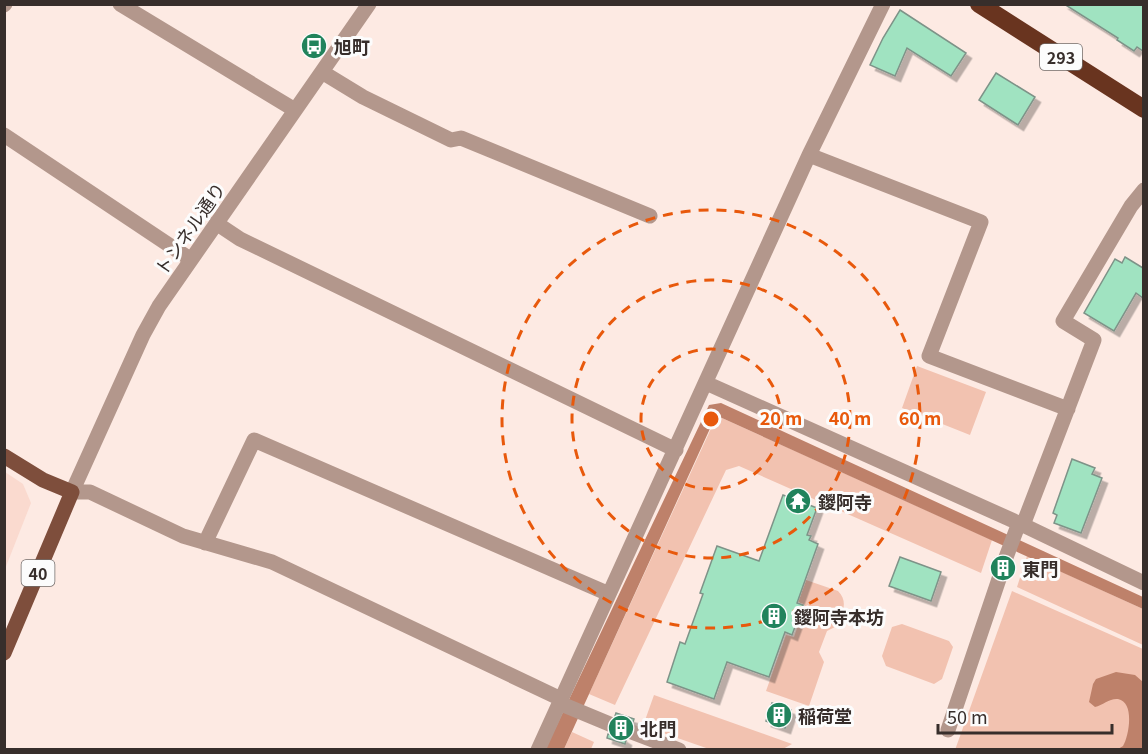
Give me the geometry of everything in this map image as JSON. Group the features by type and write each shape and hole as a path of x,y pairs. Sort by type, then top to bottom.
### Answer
{"highway":[{"name":"293","path":"979,4 1143,109"}],"main road":[{"path":"4,456 44,480 72,492"},
{"name":"40","path":"4,653 72,492"}],"street":[{"path":"120,4 295,110"},
{"name":"トンネル通り","path":"72,492 143,335 159,306 369,4"},
{"path":"538,750 562,702 809,155 883,4"},
{"path":"322,72 363,97 451,140 461,138 650,216"},
{"path":"4,135 190,259"},
{"path":"809,155 981,222 929,356 1068,409"},
{"path":"1006,557 1068,409 1094,340 1063,321 1131,206 1143,190"},
{"path":"216,224 240,240 676,450"},
{"path":"706,383 1143,583"},
{"path":"205,543 254,440 609,594"},
{"path":"72,492 90,492 183,536 272,562 612,725"},
{"path":"948,730 1000,576"},
{"path":"629,731 679,750"}],"shaded area":[{"path":"917,366 986,392 970,435 902,408"},
{"path":"721,403 1143,597 1143,609 722,418 713,422 564,749 545,750 709,405"},
{"path":"722,418 992,540 981,573 739,466 726,470 615,705 589,694 714,422"},
{"path":"5,472 23,484 31,503 5,569"},
{"path":"1027,556 1143,609 1143,645 1017,587"},
{"path":"806,580 838,591 844,603 837,626 827,631 819,652 824,662 809,706 766,691 786,635 794,637 805,605 798,602"},
{"path":"1012,591 1143,649 1143,749 955,750"},
{"path":"902,624 949,641 953,647 942,679 934,684 886,666 882,656 892,627"},
{"path":"1116,672 1135,675 1143,682 1143,749 1118,749 1123,746 1127,735 1129,713 1127,706 1118,699 1095,707 1089,702 1096,679"},
{"path":"654,695 792,744 783,749 709,749 643,726"},
{"path":"572,732 594,742 591,749 564,749"}],"building":[{"path":"1064,4 1143,4 1143,51 1137,47 1134,51 1117,40 1118,38"},
{"path":"900,10 966,53 951,76 907,48 895,76 870,65"},
{"path":"996,73 1035,97 1018,125 979,100"},
{"path":"1125,257 1143,268 1143,298 1136,293 1114,331 1084,313 1115,259 1122,263"},
{"path":"1072,459 1095,468 1092,474 1102,478 1081,533 1054,523 1057,515 1053,513"},
{"path":"783,495 817,508 807,535 811,536 809,540 818,544 797,603 803,605 792,635 785,632 769,677 727,662 714,699 667,682 680,642 685,644 717,546 759,561"},
{"path":"900,557 941,572 931,601 889,586"},
{"name":"稲荷堂","path":"772,703 791,710 785,728 766,721"},
{"path":"616,713 634,719 633,722 622,725 615,716"},
{"path":"619,731 621,737 626,740 625,744 607,738 608,734 614,735"}],"place":[{"name":"旭町","path":"314,46"},
{"name":"鑁阿寺","path":"798,501"},
{"name":"東門","path":"1003,568"},
{"name":"鑁阿寺本坊","path":"774,616"},
{"name":"稲荷堂","path":"779,715"},
{"name":"北門","path":"621,728"}]}
